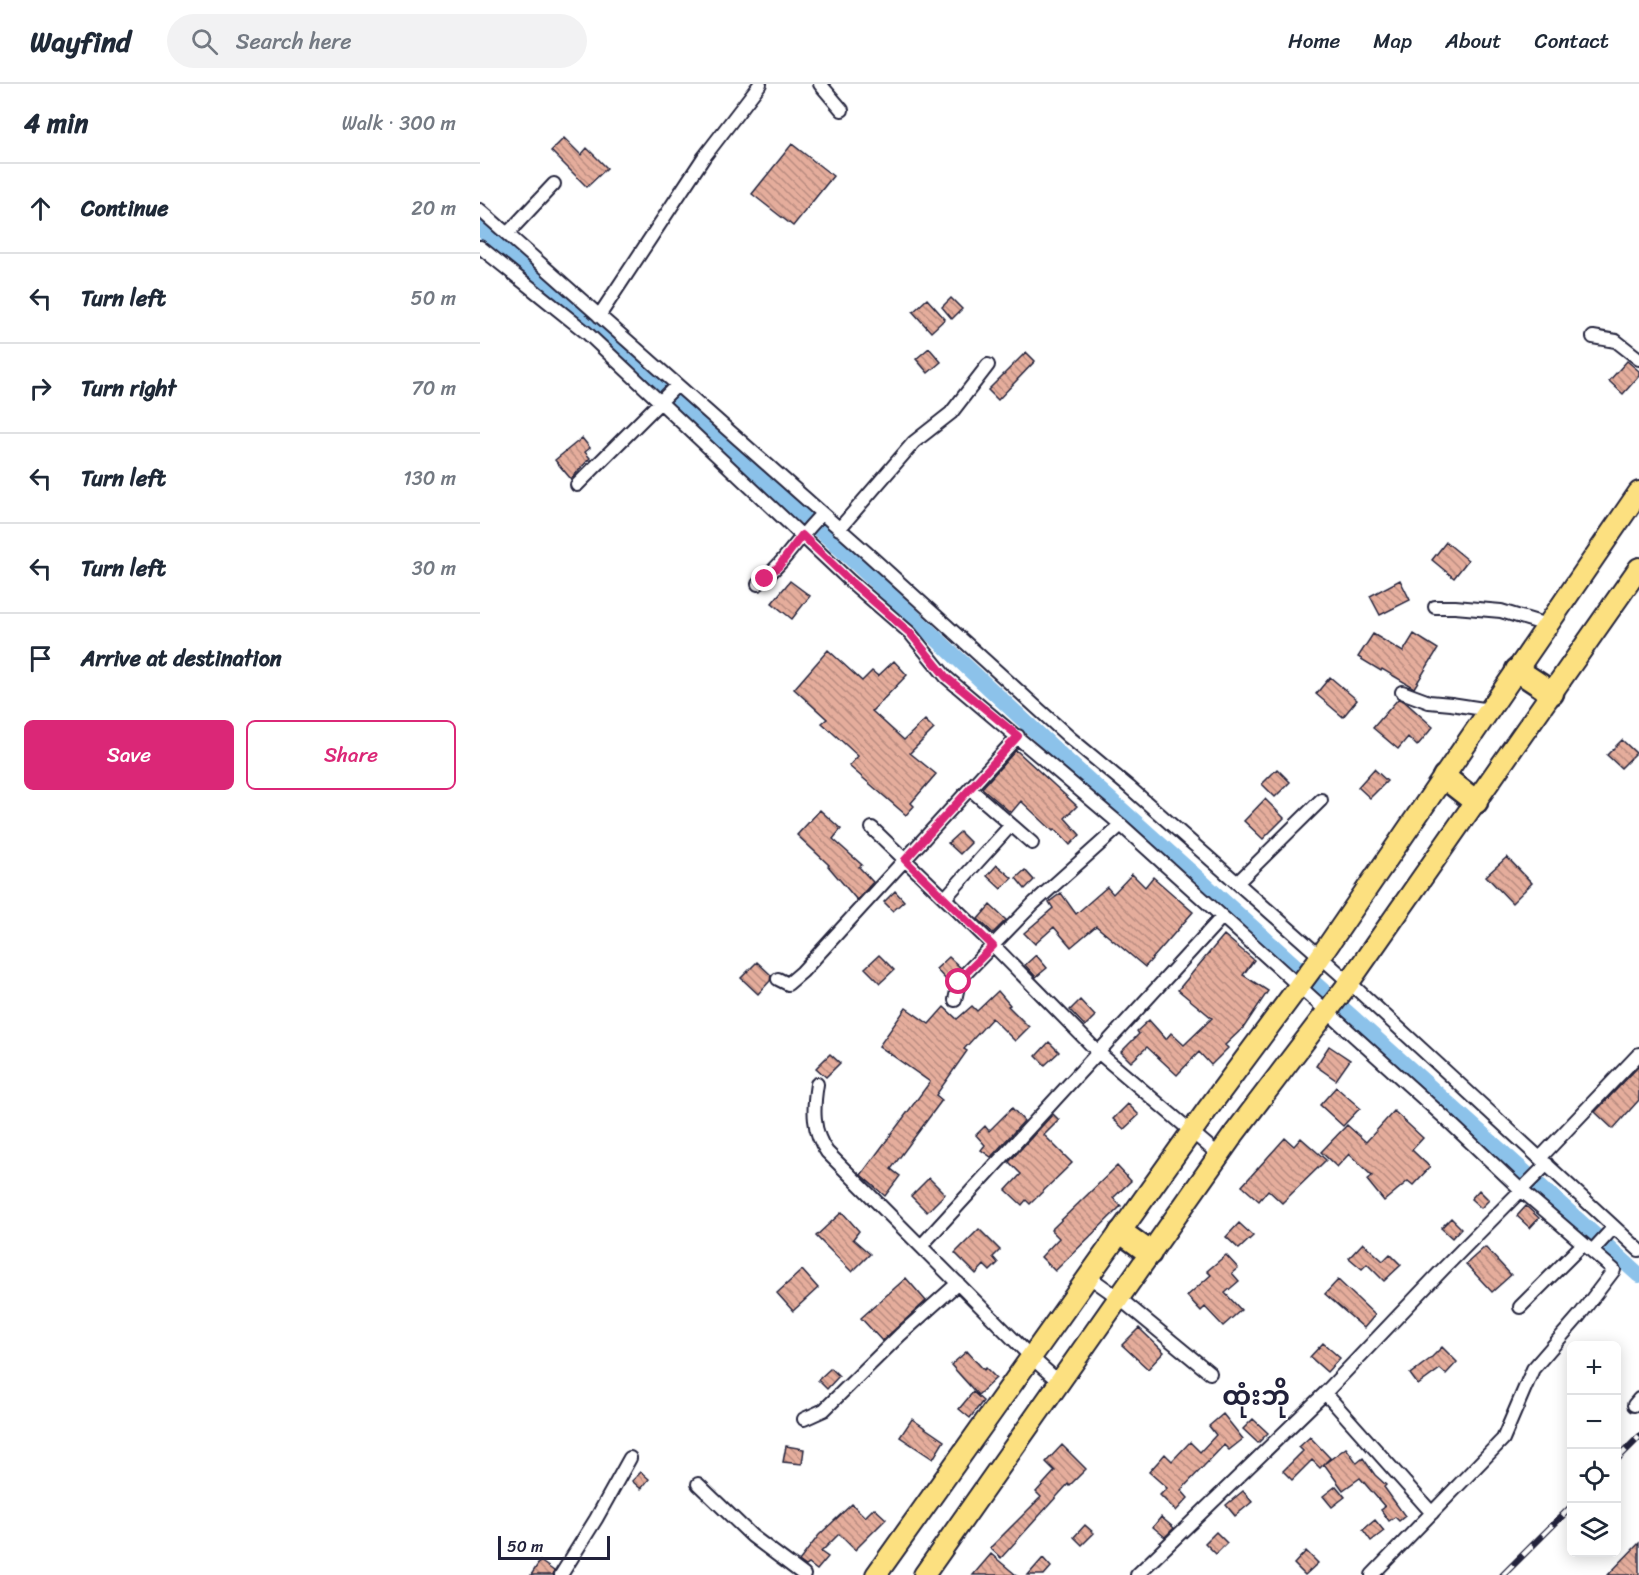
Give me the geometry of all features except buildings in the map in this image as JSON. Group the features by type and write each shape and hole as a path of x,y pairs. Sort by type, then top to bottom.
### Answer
{"highway":[{"path":"1517,670 1552,693"},
{"path":"1444,777 1476,802"},
{"path":"1121,1232 1150,1253"}],"main road":[{"path":"876,1575 1191,1132 1310,971 1639,492"},
{"path":"924,1575 1219,1155 1347,985 1639,568"}],"street":[{"path":"599,316 704,157 760,84"},
{"path":"820,84 842,110"},
{"path":"507,234 554,184"},
{"path":"480,210 599,316 668,394 805,531 850,581 910,633 946,677 1121,825 1222,917 1310,971 1347,985 1612,1229 1639,1250"},
{"path":"480,247 839,529 1069,737 1237,883 1310,971 1330,1008 1446,1119 1591,1246 1614,1270 1533,1369 1503,1439 1372,1575"},
{"path":"1593,338 1616,341 1639,359"},
{"path":"839,529 914,442 951,413 988,365"},
{"path":"577,485 668,394"},
{"path":"758,584 779,566 805,531 821,515"},
{"path":"1435,607 1501,611 1547,625"},
{"path":"1402,692 1429,702 1490,711"},
{"path":"778,979 788,984 794,980 1018,736"},
{"path":"970,789 1032,843"},
{"path":"1237,883 1321,800"},
{"path":"945,898 1011,825"},
{"path":"955,1000 959,982 965,974 1034,903 1121,825"},
{"path":"872,828 1099,1053 1219,1155"},
{"path":"921,1246 1222,917"},
{"path":"1137,1575 1325,1393 1435,1277 1524,1188 1639,1054"},
{"path":"817,1084 813,1108 816,1130 820,1143 827,1152 1031,1357 1059,1382"},
{"path":"1520,1306 1612,1229"},
{"path":"1088,1276 1119,1298 1210,1372"},
{"path":"804,1419 824,1410 900,1335 958,1283"},
{"path":"1325,1393 1432,1513"},
{"path":"561,1575 630,1458"},
{"path":"698,1484 752,1536 804,1575"}],"waterway":[{"path":"480,228 829,538 1064,758 1639,1275"}],"railway":[{"path":"1621,1455 1639,1437"},
{"path":"1503,1575 1567,1511"}],"district":[{"name":"ထုံးဘို","path":"1256,1396"}],"route":[{"path":"765,579 774,572 802,535 850,581 910,633 946,677 1018,736 905,860 993,946 959,982"}]}
